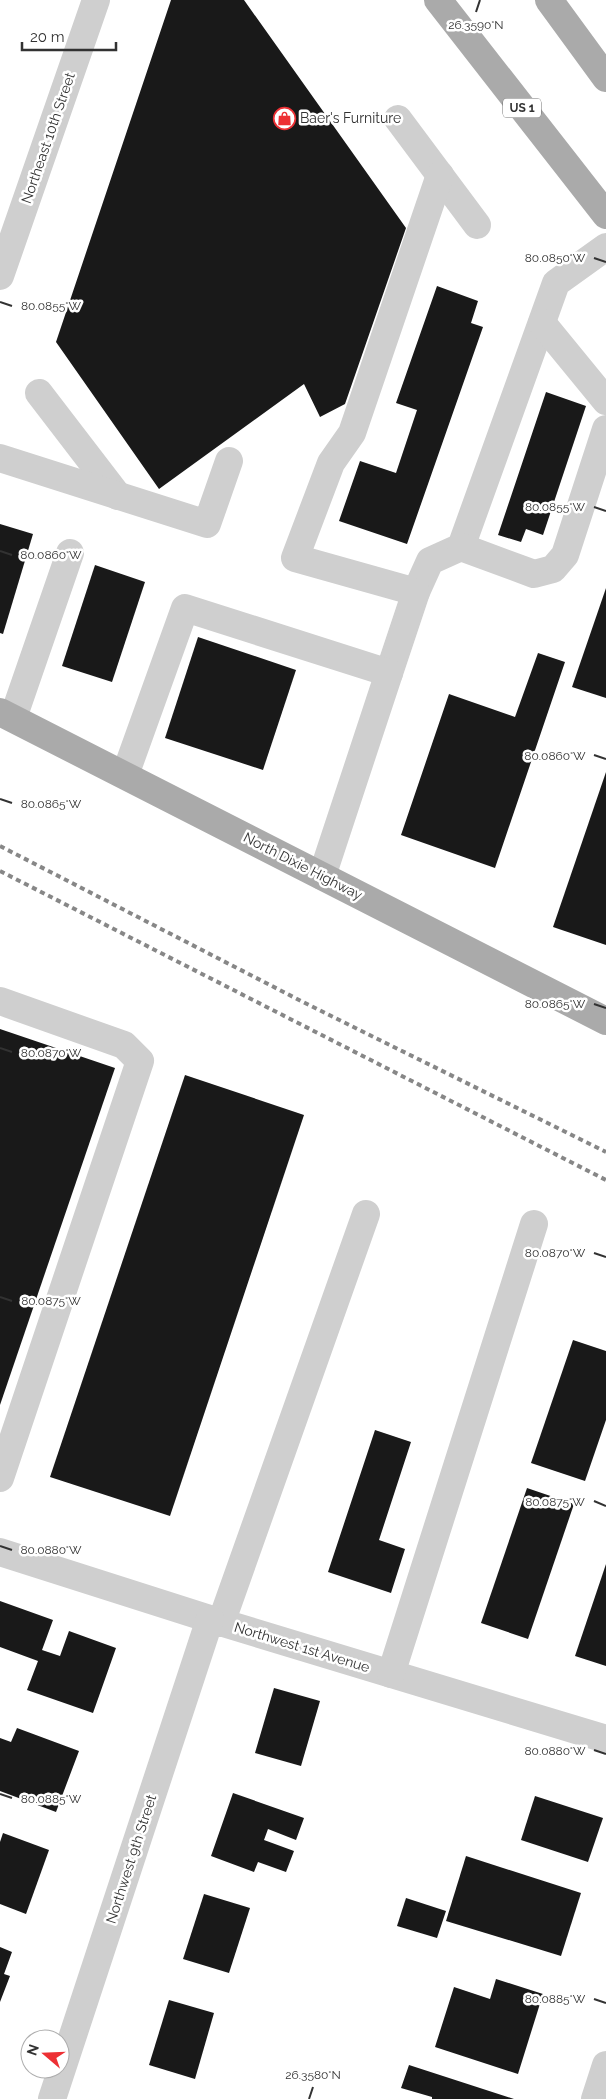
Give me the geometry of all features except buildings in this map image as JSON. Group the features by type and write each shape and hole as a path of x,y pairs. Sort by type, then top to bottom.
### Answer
{"main road":[{"name":"US 1","path":"438,0 606,215"},
{"path":"550,0 606,78"},
{"name":"North Dixie Highway","path":"6,715 606,1021"}],"street":[{"name":"Northeast 10th Street","path":"0,276 96,0"},
{"path":"398,119 477,226"},
{"path":"416,592 295,558 331,463 352,433 440,176"},
{"path":"461,547 556,283 606,247"},
{"path":"542,323 606,401"},
{"path":"39,393 118,496"},
{"path":"322,876 416,592 430,561 461,547 534,574 553,570 565,555 606,429"},
{"path":"0,458 207,524 229,461"},
{"path":"6,715 70,553"},
{"path":"125,775 185,608 389,673"},
{"path":"0,1001 124,1045 140,1061 0,1478"},
{"name":"Northwest 9th Street","path":"52,2099 215,1621 366,1214"},
{"path":"391,1674 534,1224"},
{"name":"Northwest 1st Avenue","path":"0,1552 215,1621 606,1739"},
{"path":"595,2099 606,2064"}],"railway":[{"path":"0,846 301,1001 606,1152"},
{"path":"0,871 606,1180"}],"place":[{"name":"Baer's Furniture","path":"284,118"}]}
